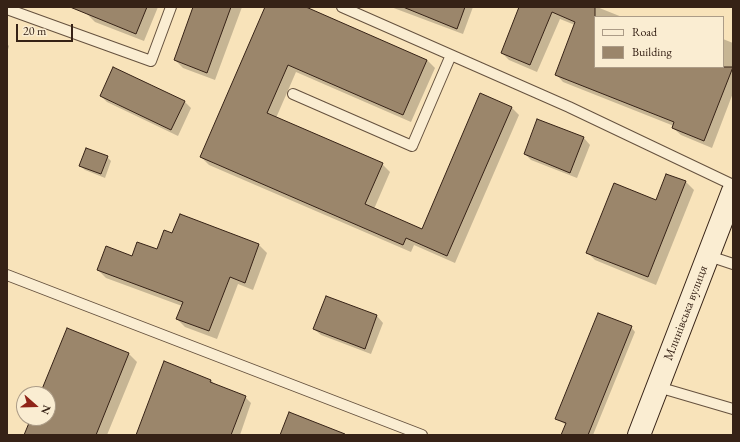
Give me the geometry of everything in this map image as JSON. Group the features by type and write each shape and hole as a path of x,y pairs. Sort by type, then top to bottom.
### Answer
{"main road":[{"name":"Млинівська вулиця","path":"638,435 658,387 733,191"}],"lane":[{"path":"7,9 151,60 171,7"},
{"path":"342,7 569,107 733,184"},
{"path":"293,94 412,146 451,55"},
{"path":"709,256 733,264"},
{"path":"7,275 422,435"},
{"path":"658,387 733,409"}],"building":[{"path":"70,7 147,7 136,34"},
{"path":"193,7 231,7 207,73 174,60"},
{"path":"265,7 306,7 427,60 403,115 288,65 267,113 383,163 365,204 422,229 480,93 512,107 447,256 406,238 403,245 200,157"},
{"path":"403,7 465,7 457,29"},
{"path":"519,7 595,7 594,68 733,67 704,141 672,128 674,122 555,75 575,22 552,12 530,65 501,53"},
{"path":"113,67 185,101 171,130 100,96"},
{"path":"537,119 584,137 570,173 524,154"},
{"path":"86,148 108,156 101,174 79,166"},
{"path":"666,174 686,181 648,277 586,253 614,183 656,200"},
{"path":"180,214 259,244 245,283 230,277 209,331 176,319 183,302 97,270 106,246 132,256 137,242 157,249 164,230 172,233"},
{"path":"326,296 377,315 365,349 313,329"},
{"path":"598,313 632,326 588,435 561,435 566,423 555,419"},
{"path":"67,328 129,353 96,435 24,435 28,426 56,426 56,386 43,386"},
{"path":"164,361 211,380 210,382 246,396 231,435 136,435"},
{"path":"289,412 345,434 345,435 280,435"}]}
